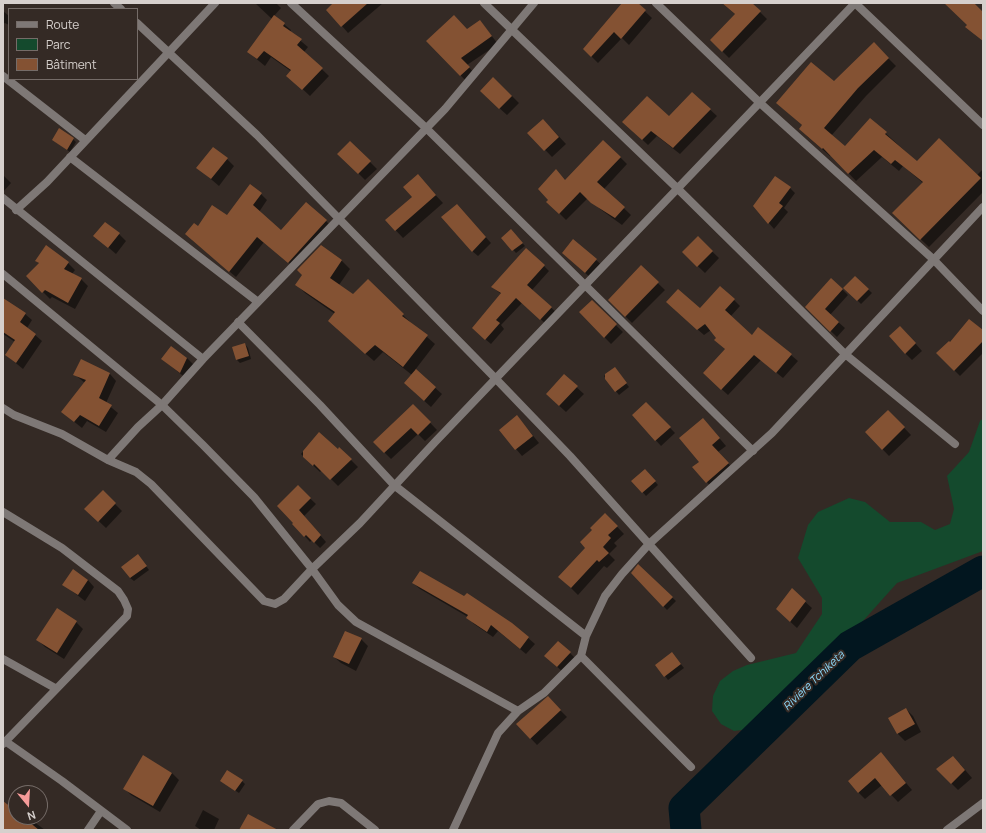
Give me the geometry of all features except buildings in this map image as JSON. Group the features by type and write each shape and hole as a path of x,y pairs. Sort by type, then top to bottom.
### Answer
{"street":[{"path":"16,210 47,182 215,3"},
{"path":"291,3 426,128 509,212 586,285 753,451"},
{"path":"484,3 678,189 845,354 955,444"},
{"path":"108,460 138,427 162,405 238,322 450,103 534,3"},
{"path":"656,3 760,103 933,260 983,311"},
{"path":"3,408 14,415 62,434 108,460 136,472 151,484 264,601 274,604 284,599 312,568 360,523 394,485 855,3 983,125"},
{"path":"138,24 257,135 496,379 570,456 752,658"},
{"path":"8,80 85,140"},
{"path":"70,156 258,302"},
{"path":"3,198 203,359"},
{"path":"452,830 498,733 518,711 544,693 581,656 586,636 605,596 649,544 772,433 983,207"},
{"path":"3,274 162,405 254,498 312,568 338,605 356,622 518,711"},
{"path":"238,322 320,405 394,485 586,636"},
{"path":"3,512 62,548 118,592 128,609 127,616 4,743 62,781 127,830"},
{"path":"581,656 691,767"},
{"path":"3,659 56,688"},
{"path":"293,830 318,804 329,801 341,802 374,830"},
{"path":"947,830 983,803"},
{"path":"88,830 101,811"}],"green space":[{"path":"983,418 983,551 897,583 811,679 750,729 734,731 721,724 712,711 713,696 720,681 733,671 747,665 796,653 822,614 822,598 798,558 808,525 818,512 849,498 865,502 890,522 921,522 935,530 950,524 954,509 947,476 969,452 980,421"}],"waterway":[{"name":"Rivière Tchiketa","path":"686,830 684,808 850,646 983,571"}]}
